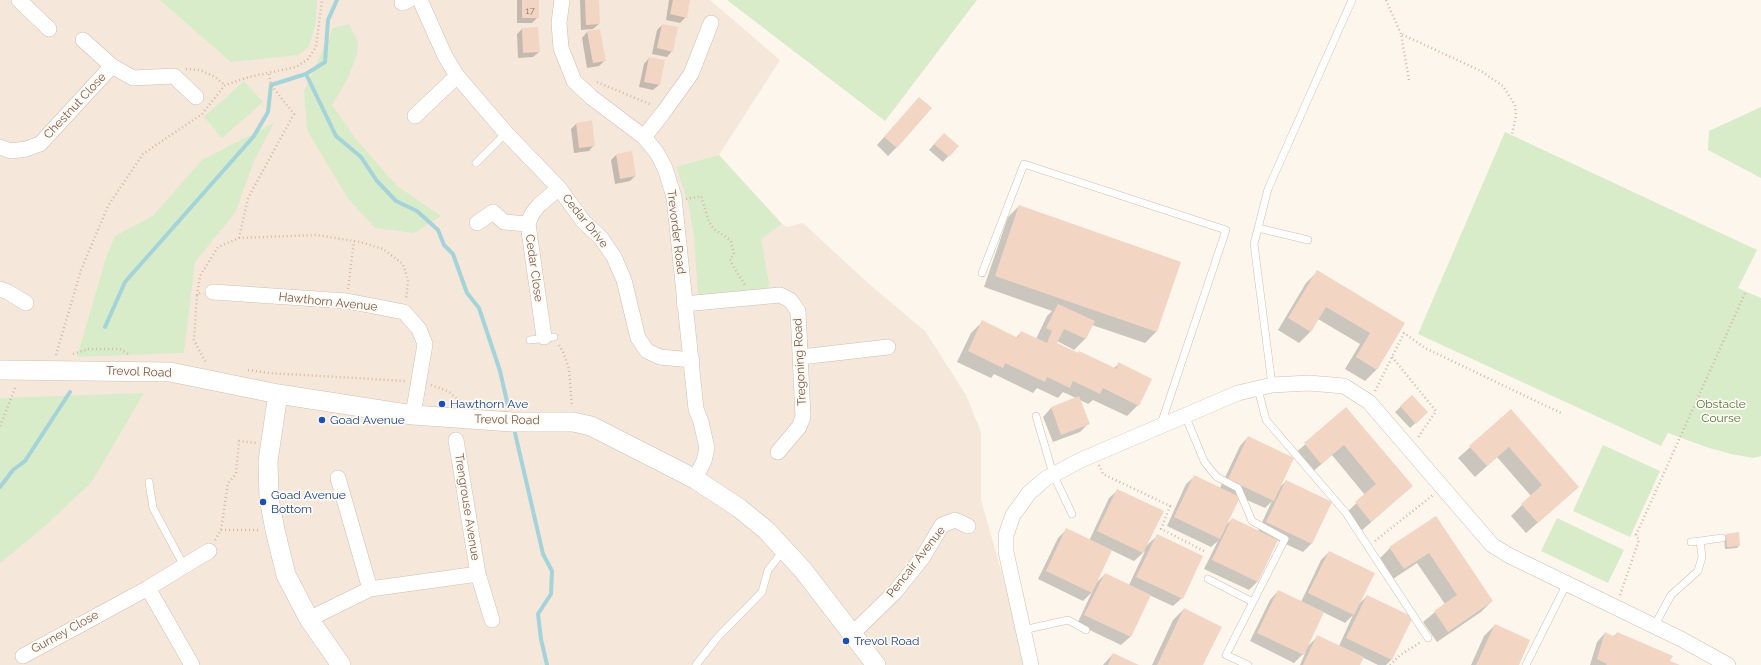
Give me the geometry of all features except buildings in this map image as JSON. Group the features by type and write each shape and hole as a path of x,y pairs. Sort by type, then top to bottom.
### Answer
{"street":[{"path":"19,0 49,29"},
{"name":"Cedar Drive","path":"420,0 445,56 457,76 506,133 559,188 583,221 601,238 614,257 624,280 638,338 647,351 660,357 692,360"},
{"name":"Trevorder Road","path":"562,0 560,23 561,48 574,81 590,97 644,137 657,153 665,168 674,201 696,409 701,422 706,448 704,461 695,479"},
{"path":"644,137 691,74 711,22"},
{"name":"Chestnut Close","path":"0,147 11,151 26,149 40,144 112,66 84,40"},
{"path":"112,66 133,78 174,76 196,97"},
{"path":"415,116 457,76"},
{"name":"Cedar Close","path":"543,338 528,224 532,214 539,205 559,188"},
{"path":"477,223 493,212 504,222 528,224"},
{"path":"0,289 26,303"},
{"name":"Hawthorn Avenue","path":"213,292 347,301 404,312"},
{"name":"Tregoning Road","path":"684,304 780,295 790,300 798,311 803,417 799,427 778,452"},
{"path":"404,312 419,329 425,344 413,415"},
{"path":"801,357 888,347"},
{"name":"Trevol Road","path":"0,370 170,372 278,394 413,415 512,422 572,422 591,426 695,479 739,508 766,530 803,570 876,665"},
{"path":"1031,665 1008,567 1006,552 1006,535 1013,515 1021,501 1044,479 1053,474 1095,454 1238,393 1265,387 1309,383 1344,386 1369,402 1492,545 1508,555 1681,639 1728,665"},
{"path":"278,394 270,445 269,498 275,530 286,575 309,619 341,665"},
{"name":"Trengrouse Avenue","path":"456,440 478,574 492,620"},
{"path":"338,478 370,590"},
{"name":"Pencair Avenue","path":"852,634 895,592 923,557 942,525 955,520 968,526"},
{"name":"Gurney Close","path":"23,656 148,588 209,550"},
{"name":"Trengrouse Avenue","path":"309,619 370,590 478,574"},
{"path":"148,588 192,665"}],"lane":[{"path":"1352,0 1268,189 1254,244 1265,387 1266,420 1346,513 1428,638"},
{"path":"476,163 506,133"},
{"path":"982,273 1024,164 1226,230 1161,426"},
{"path":"1258,228 1308,240"},
{"path":"1185,415 1204,461 1210,470 1217,477 1238,488 1252,521 1285,540 1226,655 1248,665"},
{"path":"1036,416 1053,474 1072,514"},
{"path":"148,482 153,508 184,566"},
{"path":"1691,542 1722,538"},
{"path":"1657,628 1656,623 1671,595 1698,571 1702,557 1700,541"},
{"path":"696,665 717,638 762,592 768,570 784,550"},
{"path":"1208,579 1253,602"},
{"path":"1526,665 1567,583"},
{"path":"1023,630 1068,620 1086,630"}],"path":[{"path":"55,358 81,270 108,206 143,154 202,114 225,85 249,77 269,74 296,67 308,59 316,47 322,0"},
{"path":"1386,0 1401,34 1409,80"},
{"path":"1401,34 1481,71 1503,86 1515,106 1516,116 1512,134"},
{"path":"174,76 176,68 200,70 215,77 225,85"},
{"path":"239,238 248,198 294,114 271,85 269,74"},
{"path":"591,80 665,110"},
{"path":"674,201 701,196 709,222 714,229 729,238 734,254 730,259 752,297"},
{"path":"213,365 206,364 194,340 197,295 200,276 218,247 239,238 317,235 354,241 383,249 403,264 408,280 404,312"},
{"path":"347,301 354,241"},
{"path":"1616,607 1639,540 1636,534 1746,291"},
{"path":"197,295 213,292"},
{"path":"1369,402 1404,333 1425,348 1564,414"},
{"path":"543,338 563,352 569,369 572,422"},
{"path":"1392,357 1436,411 1409,449"},
{"path":"240,369 269,373 419,381 448,391 465,406 469,419"},
{"path":"0,426 22,370"},
{"path":"270,445 239,441 236,474 228,483 221,530 275,530"},
{"path":"1095,454 1103,474 1170,506 1161,529 1206,552"},
{"path":"1369,546 1442,488"},
{"path":"1390,665 1400,655 1428,638"}],"shaded area":[{"path":"0,0 710,0 780,60 719,155 782,224 787,227 803,223 869,284 925,331 966,395 981,432 981,500 1028,665 0,665"}],"green space":[{"path":"160,0 317,0 316,22 309,47 298,55 231,62"},
{"path":"727,0 977,0 885,121"},
{"path":"349,24 358,42 357,54 348,78 332,105 355,138 397,186 441,216 414,233 375,228 347,197 307,130 304,91 333,28"},
{"path":"244,81 263,102 222,138 204,117"},
{"path":"1761,107 1761,178 1708,150 1709,131"},
{"path":"274,123 254,161 235,213 195,262 184,353 77,357 106,258 115,236 153,216 202,160"},
{"name":"Obstacle Course","path":"1505,132 1757,250 1738,288 1761,298 1761,456 1753,458 1731,454 1706,447 1668,433 1661,446 1418,334"},
{"path":"719,155 782,224 761,239 770,289 698,295 694,235 688,202 676,167"},
{"path":"144,393 91,483 37,533 0,563 0,398"},
{"path":"1603,445 1660,471 1630,537 1573,511"},
{"path":"1557,518 1624,550 1608,583 1541,551"}],"waterway":[{"path":"337,0 328,20 325,62 306,74 336,136 361,157 377,181 396,201 417,211 438,230 444,245 453,254 467,293 479,308 500,371 508,406"},
{"path":"105,327 125,282 254,136 268,112 271,85 306,74"},
{"path":"0,487 13,470 25,461 70,392"},
{"path":"515,433 543,554 552,571 551,594 538,614 541,639 547,665"}],"place":[{"name":"Hawthorn Ave","path":"442,404"},
{"name":"Goad Avenue","path":"322,420"},
{"name":"Goad Avenue Bottom","path":"263,502"},
{"name":"Trevol Road","path":"846,641"}]}
